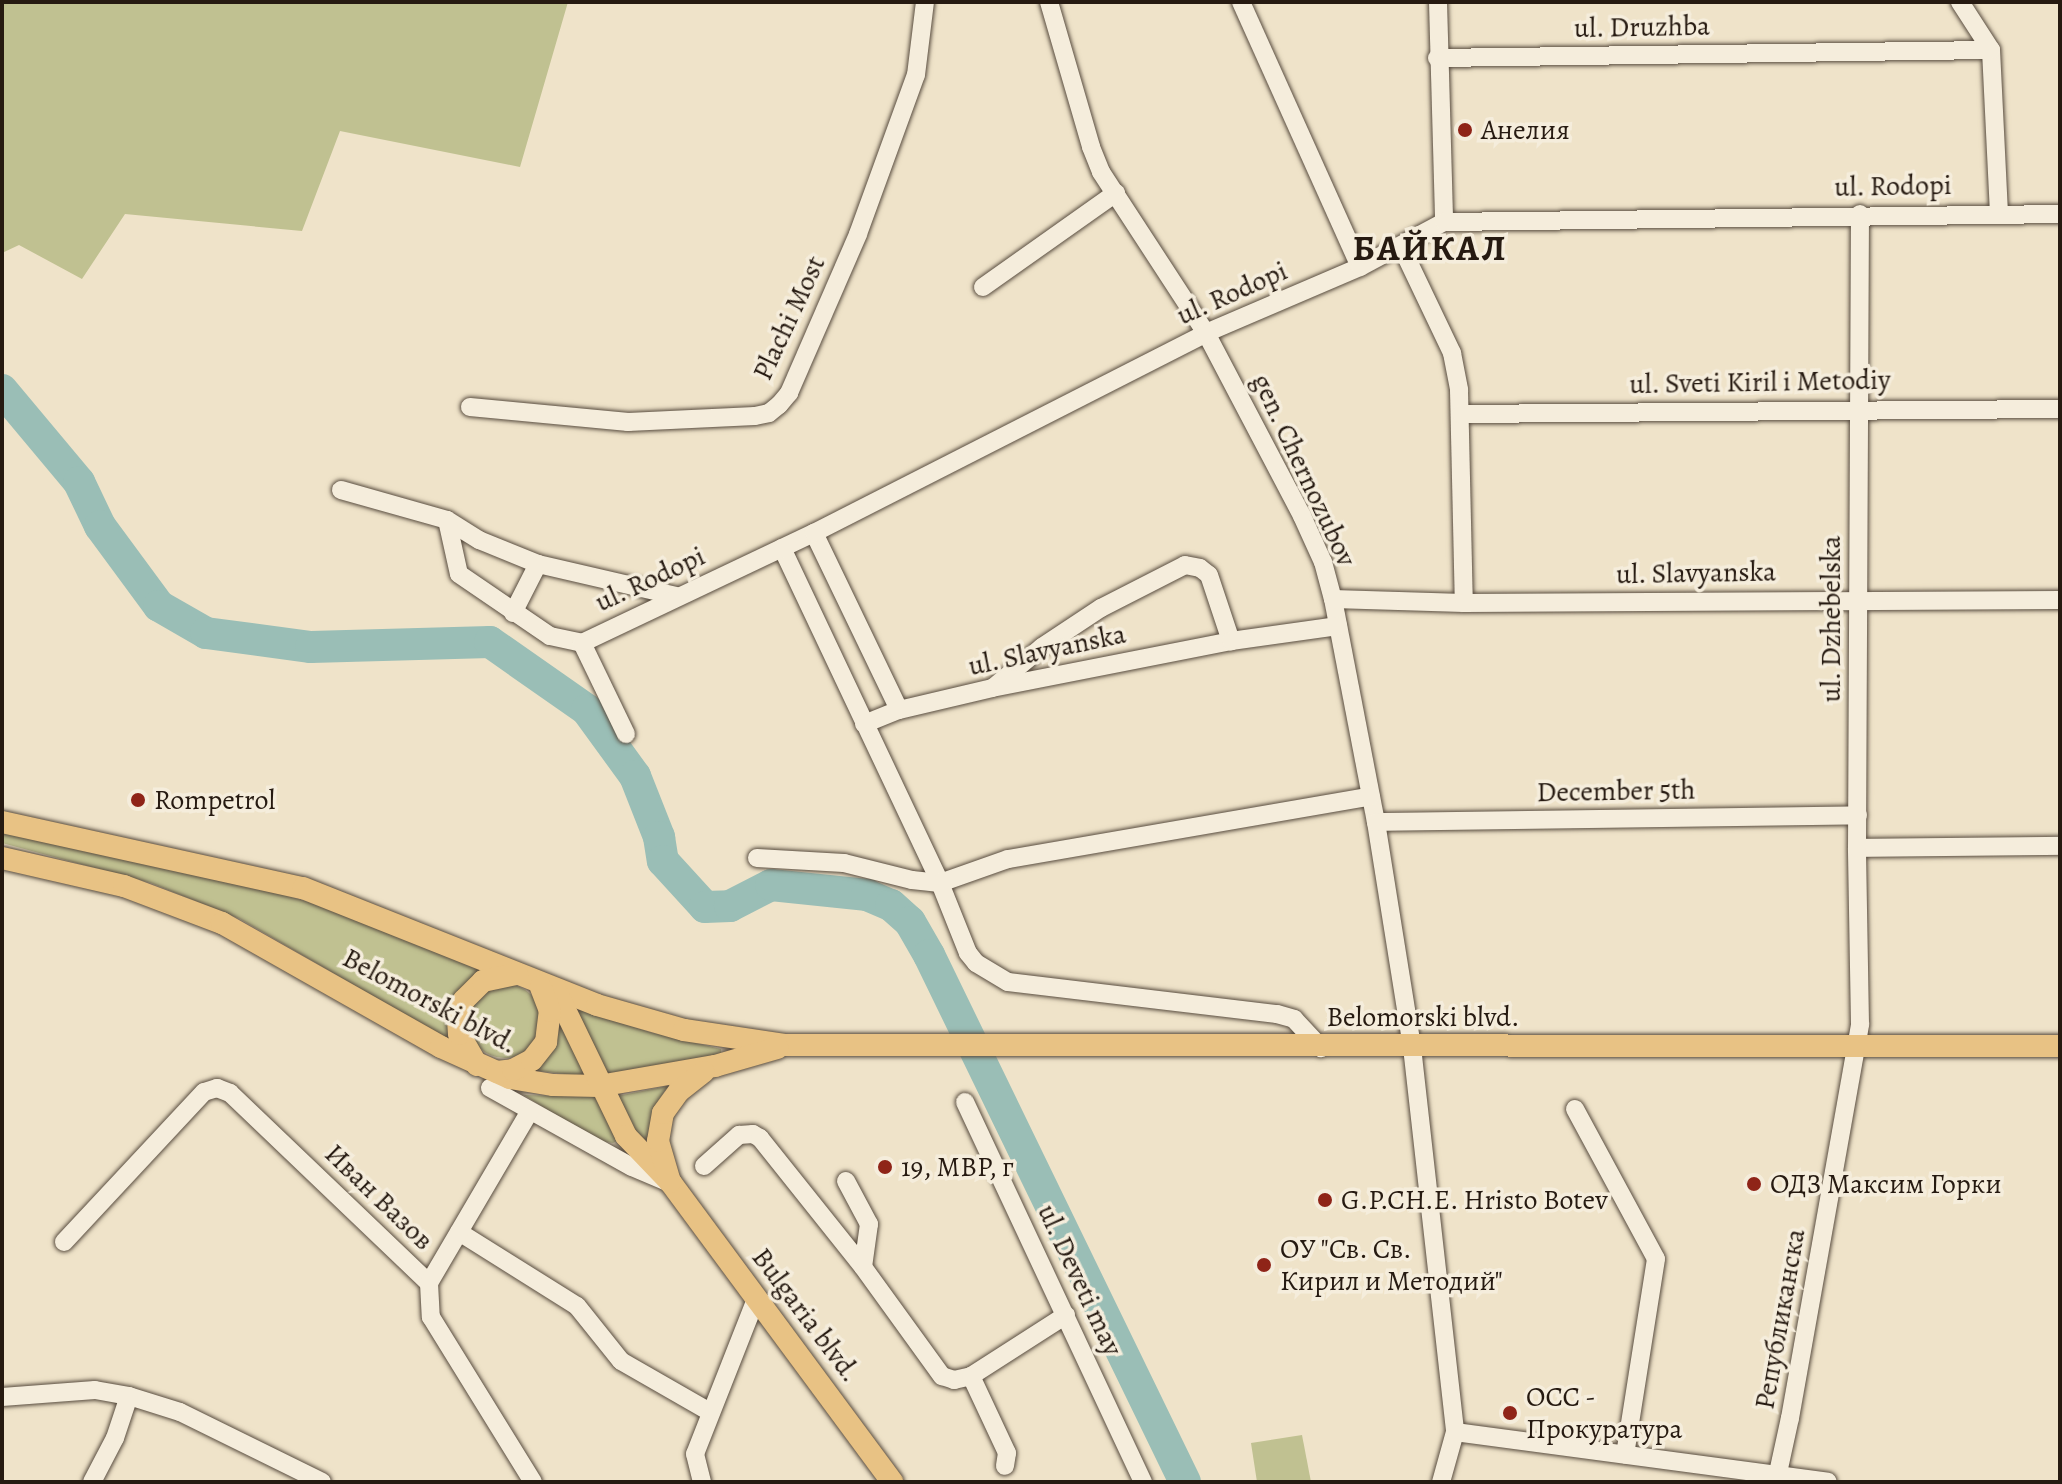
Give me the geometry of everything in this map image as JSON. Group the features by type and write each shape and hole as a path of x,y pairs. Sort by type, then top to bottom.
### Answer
{"main road":[{"name":"Belomorski blvd.","path":"3,822 303,888 536,982 662,1025 786,1045 1321,1048 1859,1034 2060,1046"},
{"name":"Belomorski blvd.","path":"2,858 124,886 222,923 487,1075 533,1083 599,1086 715,1066 786,1045"},
{"path":"501,975 536,982 544,992 550,1011 546,1042 541,1052 521,1066 487,1075 459,1034 458,1018 464,1000 483,981 501,975"},
{"name":"Bulgaria blvd.","path":"536,982 626,1136 671,1183 892,1482"},
{"name":"Bulgaria blvd.","path":"671,1183 658,1141 663,1113 679,1091 715,1066"}],"street":[{"name":"Plachi Most","path":"470,407 628,422 755,416 769,413 779,405 789,393 858,234 911,90 916,75 925,2"},
{"name":"gen. Chernozubov","path":"1049,2 1091,147 1116,193 1206,333 1323,562 1333,599 1376,822 1412,1047 1455,1432"},
{"path":"1241,2 1360,267"},
{"path":"1438,2 1437,58 1444,222"},
{"path":"1960,2 1991,50 1999,212"},
{"name":"ul. Druzhba","path":"1437,58 1991,50"},
{"path":"983,287 1116,193"},
{"name":"ul. Rodopi","path":"626,734 582,643 814,533 1206,333 1360,267 1444,222 1999,212 2060,214"},
{"name":"ul. Dzhebelska","path":"1859,1034 1860,214"},
{"path":"1401,246 1452,353 1461,414 1464,603"},
{"name":"ul. Sveti Kiril i Metodiy","path":"1461,414 1859,408 2060,409"},
{"path":"341,490 447,520 479,540 538,564 677,596"},
{"path":"447,520 459,574 550,636 582,643"},
{"path":"814,533 899,710"},
{"path":"782,548 940,883 968,953 994,976 1008,982 1277,1014 1294,1019 1321,1048"},
{"path":"513,613 538,564"},
{"path":"992,688 1042,647 1101,608 1185,565 1200,568 1209,575 1231,641"},
{"name":"ul. Slavyanska","path":"1333,599 1464,603 2060,600"},
{"name":"ul. Slavyanska","path":"864,724 899,710 992,688 1231,641 1338,626"},
{"path":"757,858 844,863 912,880 940,883 1008,859 1371,796"},
{"name":"December 5th","path":"1376,822 1858,815"},
{"path":"1857,848 2060,846"},
{"name":"Републиканска","path":"1776,1479 1859,1034"},
{"path":"487,1075 530,1111 632,1167 671,1183"},
{"name":"Иван Вазов","path":"64,1242 204,1092 217,1088 230,1093 429,1283 431,1317 533,1482"},
{"name":"ul. Deveti may","path":"965,1102 1143,1482"},
{"path":"1575,1109 1656,1259 1625,1455"},
{"path":"429,1283 530,1111"},
{"path":"704,1166 739,1135 746,1133 760,1138 863,1267 942,1376 954,1380 971,1376 1066,1315"},
{"path":"846,1181 869,1224 863,1267"},
{"path":"459,1232 577,1306 621,1361 710,1412"},
{"path":"702,1482 695,1454 756,1299"},
{"path":"971,1376 1007,1453 1005,1466"},
{"path":"2,1397 95,1390 129,1396 180,1412 322,1482"},
{"path":"95,1481 115,1438 129,1396"},
{"path":"1441,1482 1455,1432 1776,1479 1828,1482"}],"green space":[{"path":"2,2 568,2 520,167 340,131 302,231 125,214 82,279 19,245 2,253"},
{"path":"2,832 228,879 323,906 483,971 452,1042 240,919 151,883 2,843"},
{"path":"498,984 512,984 526,990 536,1000 542,1021 540,1035 526,1052 512,1058 498,1058 484,1052 474,1042 468,1028 468,1014 474,1000 484,990"},
{"path":"574,1008 653,1033 721,1049 721,1055 605,1077"},
{"path":"560,1016 589,1077 532,1070"},
{"path":"668,1086 652,1110 650,1145 644,1147 612,1097"},
{"path":"524,1095 598,1097 619,1140 613,1143 595,1140"},
{"path":"1302,1435 1311,1482 1257,1482 1251,1443"}],"waterway":[{"path":"2,390 79,482 100,526 159,606 206,633 311,647 490,642 587,710 635,776 659,837 663,861 705,907 730,906 771,885 867,895 891,905 910,922 929,955 1185,1482"}],"place":[{"name":"Анелия","path":"1465,130"},
{"name":"Rompetrol","path":"138,800"},
{"name":"19, МВР, г","path":"885,1167"},
{"name":"ОДЗ Максим Горки","path":"1754,1184"},
{"name":"G.P.CH.E. Hristo Botev","path":"1325,1200"},
{"name":"ОУ \"Св. Св. Кирил и Методий\"","path":"1264,1265"},
{"name":"ОСС - Прокуратура","path":"1510,1413"}],"district":[{"name":"БАЙКАЛ","path":"1430,248"}]}
